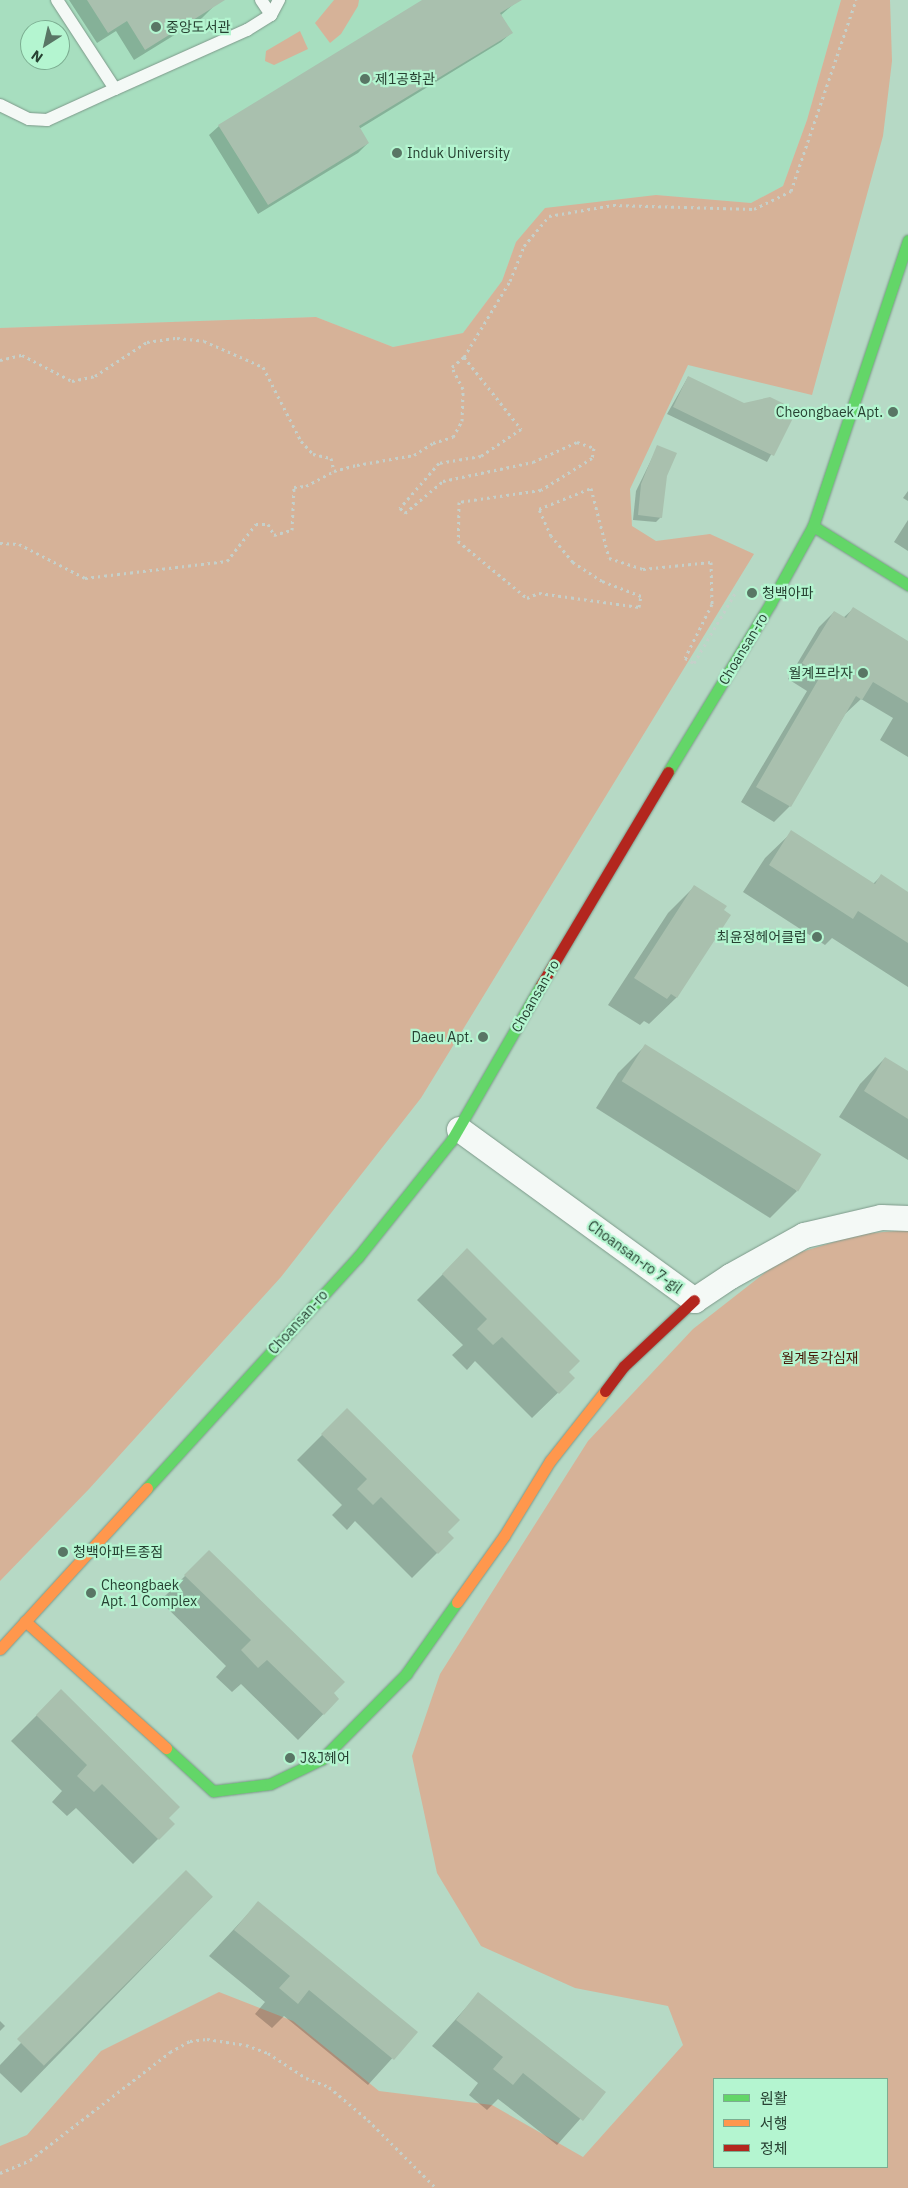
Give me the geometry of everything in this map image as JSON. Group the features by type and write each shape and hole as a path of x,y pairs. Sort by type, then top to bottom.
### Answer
{"street":[{"name":"Choansan-ro","path":"0,1649 358,1257 459,1129 584,910 770,604 812,526 908,240"},
{"path":"812,526 908,584"},
{"name":"Choansan-ro 7-gil","path":"459,1129 694,1300 730,1276 804,1235 881,1217 908,1218"},
{"path":"25,1621 214,1791 270,1784 322,1759 406,1674 504,1536 550,1461 624,1366 694,1300"}],"lane":[{"path":"57,0 115,89"},
{"path":"261,0 271,15"},
{"path":"0,105 29,119 46,120 247,30 271,15 278,0"}],"path":[{"path":"0,543 19,544 85,578 227,560 256,524 268,524 274,535 292,530 294,487 306,486 334,472 414,455 433,443 453,437 462,420 464,389 452,367 464,357 510,281 524,246 550,216 613,205 754,210 791,191 856,0"},
{"path":"0,360 22,355 72,381 95,376 147,342 177,338 204,341 263,367 301,441 313,454 331,458 334,472"},
{"path":"464,357 521,429 482,456 439,463 400,508 405,513 442,481 533,462 577,442 594,448 592,458 541,490 459,502 458,542 527,598 538,594 638,607 641,596 602,581 573,562 551,536 539,509 591,488 609,558 643,569 711,562 712,604 685,658 694,663 737,590"},
{"path":"0,2173 30,2160 170,2052 190,2041 207,2039 246,2045 268,2053 306,2078 329,2087 368,2120 436,2188"}],"shaded area":[{"name":"Induk University","path":"0,0 841,0 807,120 783,186 751,203 656,195 516,242 502,281 463,333 393,347 316,317 0,328"}],"green space":[{"path":"334,0 359,0 358,6 341,34 330,43 315,23"},
{"path":"841,0 890,0 892,61 883,136 812,395 688,365 630,489 632,526 656,541 710,534 754,554 421,1098 281,1277 89,1489 0,1581 0,328 316,317 393,347 463,333 502,281 516,242 545,208 656,195 751,203 783,186 807,120"},
{"path":"300,31 308,49 274,65 265,61 266,51"},
{"name":"월계동각심재","path":"908,1230 908,2188 0,2188 0,2146 27,2135 101,2051 219,1992 293,2021 379,2091 492,2105 583,2157 683,2045 668,2006 575,1988 481,1946 437,1873 412,1756 440,1674 588,1441 693,1329 785,1257 860,1234"}],"building":[{"name":"중앙도서관","path":"87,0 225,0 145,50 127,21 108,33"},
{"name":"제1공학관","path":"422,0 522,0 500,13 513,33 359,126 369,143 268,205 218,125"},
{"path":"688,376 744,403 770,397 797,410 774,456 673,407"},
{"path":"657,445 677,453 667,476 662,518 638,515 641,484"},
{"path":"853,607 908,641 908,703 873,682 862,700 856,696 791,807 756,787 821,675 802,663 834,611 846,618"},
{"path":"791,830 875,884 881,874 908,892 908,943 858,911 853,919 769,865"},
{"path":"694,885 727,906 724,910 731,915 677,998 671,994 667,999 634,978"},
{"path":"645,1044 821,1154 798,1192 622,1081"},
{"path":"885,1057 908,1071 908,1119 864,1091"},
{"path":"467,1248 580,1361 569,1372 575,1378 559,1394 502,1337 493,1345 477,1329 487,1319 442,1274"},
{"path":"347,1408 460,1520 448,1532 454,1538 438,1554 381,1497 373,1505 357,1489 367,1479 321,1434"},
{"path":"209,1550 345,1682 334,1693 339,1699 324,1715 267,1660 258,1668 241,1650 251,1640 184,1575"},
{"path":"61,1689 180,1807 169,1818 175,1824 159,1840 102,1784 94,1792 77,1776 87,1765 36,1715"},
{"path":"186,1870 213,1897 44,2066 17,2039"},
{"path":"258,1901 418,2032 394,2060 309,1990 298,2004 279,1988 290,1976 234,1930"},
{"path":"478,1992 606,2092 583,2121 523,2073 513,2085 493,2069 503,2057 456,2020"}],"traffic: fast":[{"path":"668,772 770,604 813,526 908,240"},
{"path":"813,526 908,585"},
{"path":"147,1488 358,1257 451,1141 541,985"},
{"path":"166,1748 213,1791 270,1784 322,1759 406,1674 457,1602"}],"traffic: slow":[{"path":"457,1602 504,1536 550,1461 605,1391"},
{"path":"0,1649 147,1488"},
{"path":"25,1621 166,1748"}],"traffic: jam":[{"path":"541,985 668,772"},
{"path":"605,1391 624,1366 694,1300"}],"place":[{"name":"중앙도서관","path":"156,27"},
{"name":"제1공학관","path":"365,79"},
{"name":"Induk University","path":"397,153"},
{"name":"Cheongbaek Apt.","path":"893,412"},
{"name":"청백아파","path":"752,593"},
{"name":"월계프라자","path":"863,673"},
{"name":"최윤정헤어클럽","path":"817,937"},
{"name":"Daeu Apt.","path":"483,1037"},
{"name":"청백아파트종점","path":"63,1552"},
{"name":"Cheongbaek Apt. 1 Complex","path":"91,1593"},
{"name":"J&J헤어","path":"290,1758"}]}
